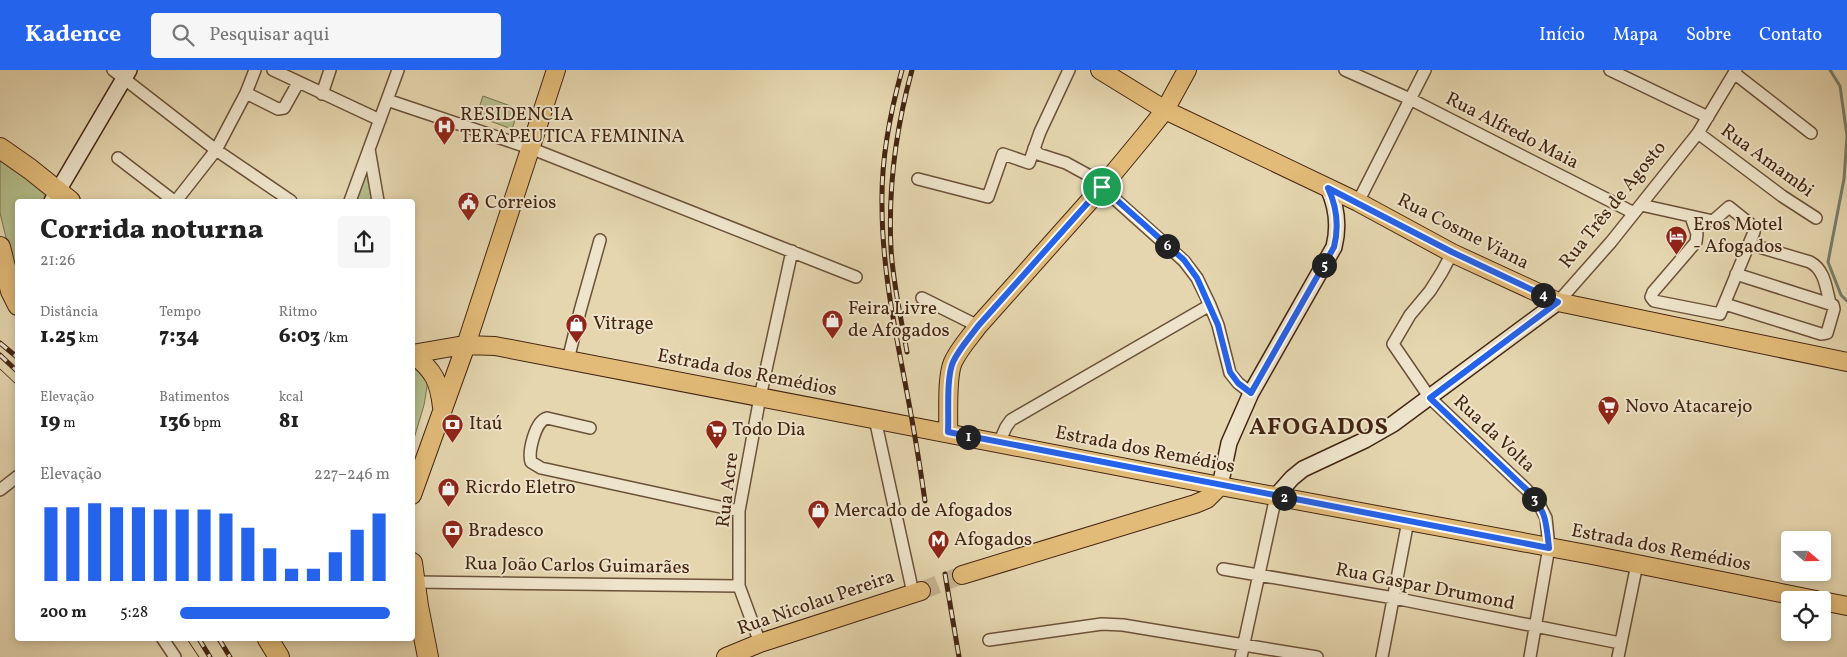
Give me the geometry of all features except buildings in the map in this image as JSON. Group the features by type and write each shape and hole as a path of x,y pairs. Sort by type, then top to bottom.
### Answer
{"highway":[{"path":"0,148 60,198"},
{"path":"0,247 11,291 15,299"},
{"path":"415,584 428,657"},
{"path":"269,641 279,657"}],"main road":[{"path":"415,486 466,345 556,70"},
{"name":"Rua Cosme Viana","path":"1100,70 1165,110 1358,202 1452,252 1558,302 1847,362"},
{"path":"948,432 950,374 953,362 978,326 1102,187 1165,110 1187,70"},
{"path":"60,198 122,73"},
{"path":"962,575 1195,504 1207,499 1220,486 1229,443 1251,393 1334,247 1337,234 1336,210 1328,188"},
{"name":"Rua Três de Agosto","path":"1276,496 1303,469 1365,440 1393,424 1558,302"},
{"name":"Estrada dos Remédios","path":"415,354 466,345 495,346 1781,593"},
{"path":"415,356 430,369 435,377 440,390 442,410"},
{"name":"Rua Nicolau Pereira","path":"726,657 917,592"},
{"path":"1831,603 1847,606"}],"street":[{"path":"177,199 216,150 246,93 255,70"},
{"path":"273,70 380,120"},
{"path":"322,94 330,70"},
{"path":"351,199 398,70"},
{"path":"918,179 988,197 1003,154 1029,163 1069,70"},
{"name":"Rua Alfredo Maia","path":"1345,70 1637,209 1713,221 1727,208 1731,208 1754,227 1749,244"},
{"path":"1358,202 1425,70"},
{"path":"1610,70 1708,117"},
{"path":"1735,71 1811,133"},
{"name":"Rua Três de Agosto","path":"1558,302 1637,209 1698,132 1735,71"},
{"path":"122,73 216,150 287,199"},
{"path":"246,93 281,110 284,108 298,82"},
{"path":"387,100 530,148 856,277"},
{"name":"Rua Amambi","path":"1698,132 1782,196 1816,218"},
{"path":"369,148 378,199"},
{"path":"1034,148 1038,154 1078,169 1102,187 1184,260 1197,278 1210,305 1218,325 1230,372 1238,383 1251,393"},
{"path":"118,158 172,199"},
{"path":"1691,217 1697,234 1696,242 1653,292 1652,299 1720,314 1749,244 1816,265 1821,271 1830,303 1834,309 1827,333 1820,334 1725,304"},
{"path":"568,360 600,240"},
{"name":"Rua Acre","path":"760,644 739,586 739,512 760,397 792,251"},
{"name":"Rua da Volta","path":"1452,252 1438,278 1410,315 1393,344 1430,398 1527,490 1539,504 1546,518 1549,548 1530,657"},
{"path":"1736,274 1830,303"},
{"path":"922,298 978,326"},
{"path":"999,443 1006,427 1012,420 1210,305"},
{"path":"590,428 547,418 542,419 538,425 529,455 531,462 541,468 739,512"},
{"path":"875,419 917,592"},
{"path":"0,490 15,478"},
{"path":"1241,657 1276,496"},
{"path":"1382,657 1408,521"},
{"path":"1618,657 1637,564"},
{"name":"Rua Gaspar Drumond","path":"1223,569 1394,598 1620,643"},
{"name":"Rua João Carlos Guimarães","path":"415,573 739,586"},
{"path":"989,640 1102,624 1123,625 1318,657"},
{"path":"164,641 175,657"}],"green space":[{"path":"483,96 519,109 512,129 476,116"},
{"path":"0,156 49,193 47,199 15,199 15,272 14,270 0,213"},
{"path":"367,167 374,199 353,199"},
{"path":"415,365 428,381 424,405 415,435"}],"waterway":[{"path":"1830,70 1840,86 1847,136 1844,179 1828,262 1841,295 1847,301"}],"tunnel":[{"path":"921,591 962,575"}],"tram line":[{"path":"0,369 15,383"},
{"path":"188,641 199,657"}],"railway":[{"path":"902,70 890,120 885,154 882,188 882,227 889,291 925,501"},
{"path":"907,352 897,300 890,226 894,159 906,92 912,70"},
{"path":"0,343 15,356"},
{"path":"0,355 15,369"},
{"path":"945,574 959,657"},
{"path":"200,641 210,657"},
{"path":"220,641 230,657"}],"place":[{"name":"RESIDENCIA TERAPEUTICA FEMININA","path":"444,145"},
{"name":"Correios","path":"469,222"},
{"name":"Eros Motel - Afogados","path":"1677,255"},
{"name":"Feira Livre de Afogados","path":"832,339"},
{"name":"Vitrage","path":"577,343"},
{"name":"Novo Atacarejo","path":"1609,426"},
{"name":"Itaú","path":"453,443"},
{"name":"Todo Dia","path":"716,449"},
{"name":"Ricrdo Eletro","path":"449,507"},
{"name":"Mercado de Afogados","path":"818,530"},
{"name":"Bradesco","path":"452,550"},
{"name":"Afogados","path":"938,559"}],"district":[{"name":"AFOGADOS","path":"1319,428"}],"route":[{"path":"1102,187 1184,260 1197,278 1210,305 1218,325 1230,372 1238,383 1251,393 1334,247 1337,234 1336,210 1328,188 1452,252 1558,302 1430,398 1527,490 1539,504 1546,518 1549,548 948,432 950,374 953,362 978,326 1102,187"}]}
